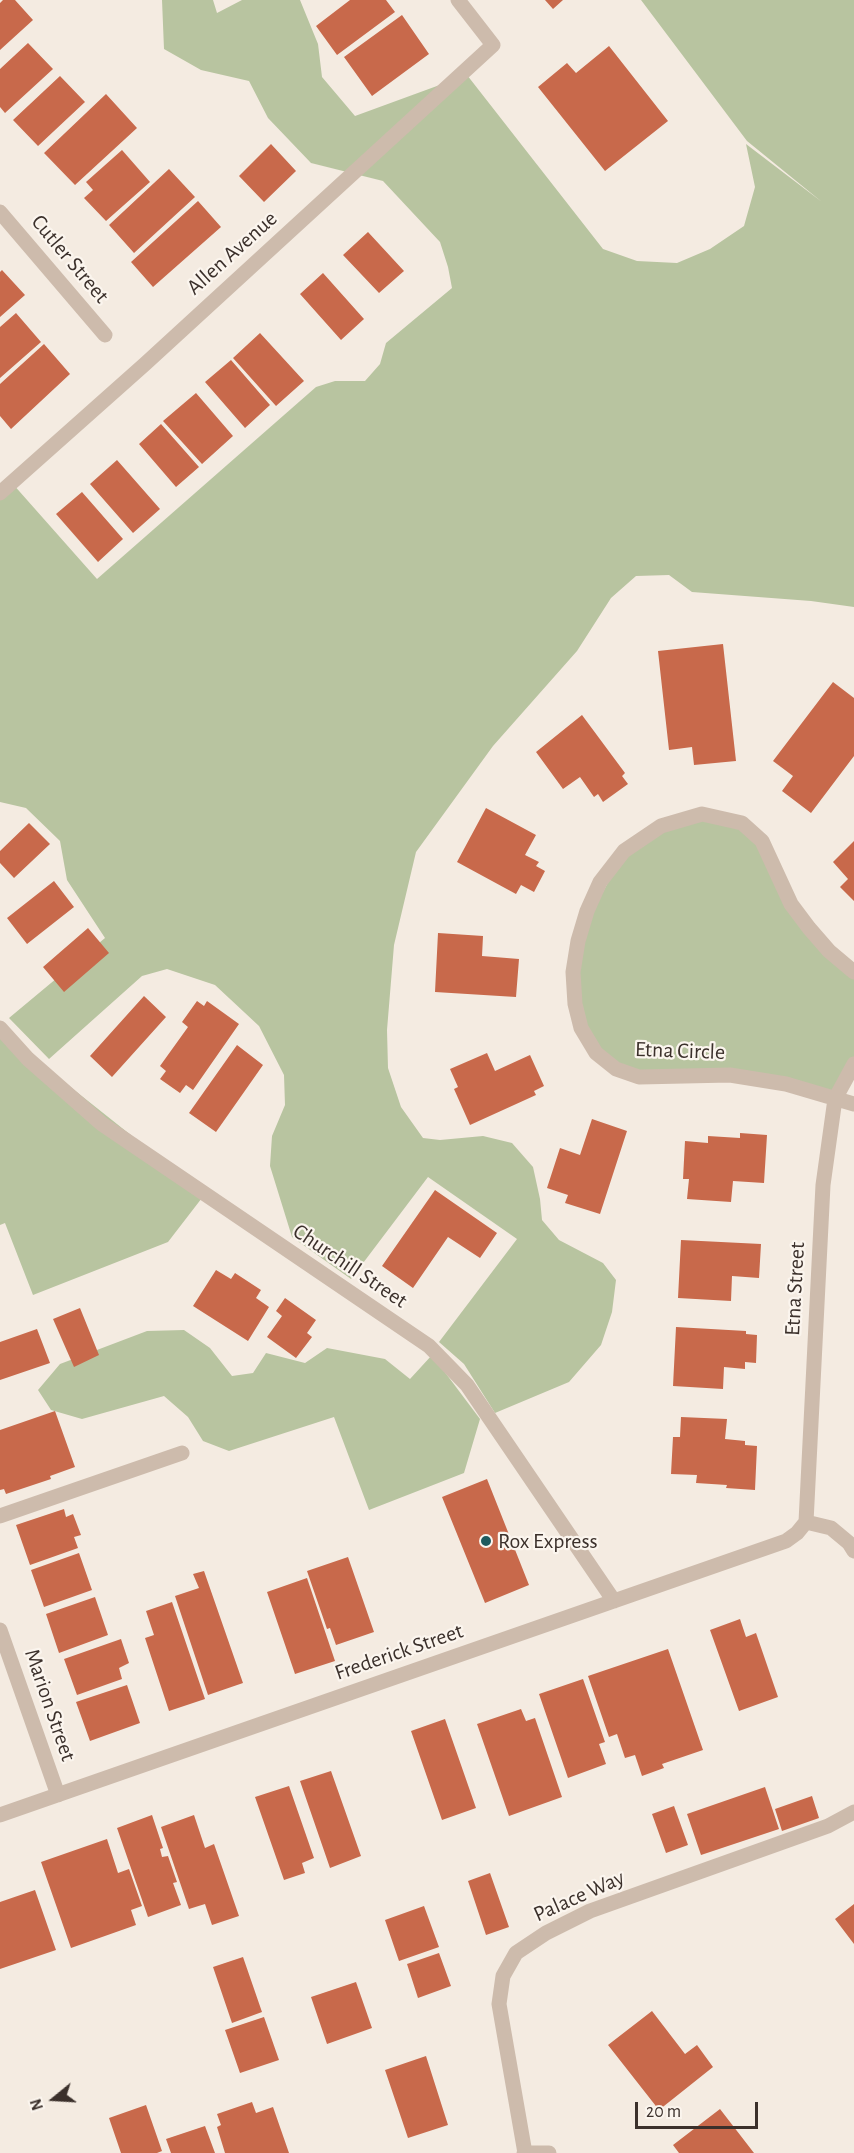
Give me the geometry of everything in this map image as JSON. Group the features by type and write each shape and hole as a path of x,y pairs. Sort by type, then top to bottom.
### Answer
{"street":[{"name":"Allen Avenue","path":"0,493 145,364 493,45 458,0"},
{"name":"Cutler Street","path":"0,212 105,335"},
{"name":"Etna Circle","path":"854,972 822,943 790,904 762,841 742,823 702,814 661,826 624,851 600,882 587,911 578,941 573,972 575,1004 581,1028 596,1053 616,1069 639,1077 730,1075 786,1084 854,1104"},
{"name":"Churchill Street","path":"0,1028 28,1059 102,1124 429,1346 466,1385 614,1601"},
{"name":"Etna Street","path":"806,1522 823,1185 835,1099 854,1064"},
{"path":"0,1516 182,1454"},
{"name":"Frederick Street","path":"0,1815 786,1541 806,1522"},
{"path":"806,1522 831,1528 849,1543 854,1551"},
{"name":"Marion Street","path":"0,1630 58,1795"},
{"name":"Palace Way","path":"524,2153 499,2004 503,1976 516,1953 546,1933 590,1911 828,1826 854,1812"},
{"path":"524,2153 549,2153"}],"green space":[{"path":"162,0 213,0 217,13 242,0 300,0 318,44 322,77 355,116 467,75 603,249 637,261 677,263 710,249 744,226 755,187 746,144 822,202 747,141 641,0 854,0 854,607 811,601 692,592 669,575 636,576 611,598 577,651 493,746 416,852 394,945 387,1030 388,1068 401,1107 423,1138 440,1140 483,1136 512,1143 533,1167 542,1220 559,1240 603,1263 616,1280 612,1312 601,1345 569,1382 495,1413 464,1364 439,1342 517,1239 428,1177 351,1279 292,1237 270,1166 272,1136 285,1105 284,1075 259,1026 215,985 167,969 142,976 49,1059 9,1018 105,938 67,880 60,841 26,808 0,802 0,494 12,483 97,579 316,387 335,381 365,381 380,364 386,343 452,288 440,242 383,181 311,163 268,118 249,81 201,70 164,49"},
{"path":"702,814 742,823 762,841 791,904 854,972 854,1064 835,1099 786,1084 639,1077 596,1054 575,1004 578,941 624,851"},
{"path":"0,1031 205,1194 168,1242 33,1295 5,1223 0,1225"},
{"path":"184,1330 210,1348 232,1376 253,1373 266,1353 305,1363 327,1348 385,1359 410,1379 432,1355 480,1419 464,1473 369,1510 334,1417 229,1451 203,1441 188,1417 164,1396 82,1419 51,1410 38,1390 60,1364 147,1331"}],"building":[{"path":"3,0 15,0 33,20 0,50 0,3"},
{"path":"350,0 386,0 395,12 337,55 316,26"},
{"path":"545,0 563,0 553,9"},
{"path":"402,15 429,54 372,96 344,57"},
{"path":"28,43 53,69 5,113 0,107 0,69"},
{"path":"609,46 668,121 605,171 538,87 567,63 576,73"},
{"path":"60,76 85,102 38,146 13,120"},
{"path":"106,94 137,128 75,185 44,153"},
{"path":"271,144 296,171 264,202 239,176"},
{"path":"122,150 150,182 106,221 84,198 93,190 86,182"},
{"path":"169,169 195,197 134,253 109,225"},
{"path":"198,201 221,227 153,287 131,262"},
{"path":"368,232 404,271 379,293 343,255"},
{"path":"2,270 25,295 0,317 0,272"},
{"path":"323,273 364,319 341,340 300,294"},
{"path":"16,313 41,342 0,378 0,327"},
{"path":"260,333 304,381 276,406 233,358"},
{"path":"44,344 70,374 11,429 0,416 0,384"},
{"path":"231,360 270,405 245,428 205,382"},
{"path":"196,393 233,436 202,464 163,421"},
{"path":"161,424 199,467 176,487 139,444"},
{"path":"117,460 160,509 133,533 90,484"},
{"path":"82,492 123,539 98,562 56,514"},
{"path":"723,644 736,761 694,765 692,747 669,750 658,651"},
{"path":"833,682 854,698 854,756 811,813 782,791 793,776 773,761"},
{"path":"582,715 625,773 622,776 628,784 603,802 598,794 594,797 580,777 563,789 536,752"},
{"path":"486,808 536,835 525,855 539,862 536,866 545,871 534,892 521,885 516,894 457,862"},
{"path":"29,823 50,844 14,878 0,863 0,851"},
{"path":"854,841 854,901 840,887 848,879 833,862"},
{"path":"54,881 74,907 27,944 7,918"},
{"path":"88,928 109,953 64,992 43,967"},
{"path":"438,933 483,936 482,956 519,959 516,997 435,992"},
{"path":"144,996 166,1017 112,1077 90,1056"},
{"path":"197,1001 204,1006 207,1001 239,1024 193,1090 186,1085 180,1093 160,1079 166,1071 160,1066 188,1027 182,1022"},
{"path":"237,1045 263,1065 216,1132 189,1113"},
{"path":"487,1053 495,1071 530,1055 544,1086 534,1091 536,1095 470,1125 454,1089 458,1087 450,1069"},
{"path":"592,1119 627,1131 600,1214 565,1203 568,1195 547,1188 560,1148 580,1155"},
{"path":"740,1133 767,1135 764,1183 733,1181 731,1202 687,1199 689,1179 683,1179 685,1141 708,1143 708,1136 740,1138"},
{"path":"435,1190 497,1233 480,1258 448,1237 413,1288 382,1266"},
{"path":"681,1240 761,1244 759,1278 732,1276 731,1301 678,1298"},
{"path":"216,1270 231,1279 235,1273 261,1290 256,1298 269,1307 248,1341 193,1306"},
{"path":"285,1298 316,1320 307,1333 312,1337 296,1358 267,1337 282,1316 276,1311"},
{"path":"80,1308 99,1355 74,1367 53,1319"},
{"path":"676,1327 746,1331 746,1334 757,1335 756,1363 745,1362 745,1369 724,1367 723,1389 673,1386"},
{"path":"37,1329 50,1363 0,1380 0,1342"},
{"path":"55,1411 75,1467 50,1476 51,1479 6,1494 4,1489 0,1490 0,1430"},
{"path":"681,1417 727,1419 725,1439 745,1441 745,1445 757,1446 755,1490 696,1483 697,1475 671,1474 673,1437 680,1437"},
{"name":"Rox Express","path":"487,1479 529,1585 485,1603 442,1497"},
{"path":"64,1509 66,1517 73,1514 81,1535 74,1537 78,1548 30,1565 16,1525"},
{"path":"79,1553 92,1590 44,1607 31,1570"},
{"path":"348,1557 374,1632 336,1645 330,1628 327,1629 307,1571"},
{"path":"204,1571 243,1683 208,1695 175,1596 199,1588 193,1574"},
{"path":"307,1578 335,1661 295,1674 267,1592"},
{"path":"95,1597 108,1635 59,1653 46,1614"},
{"path":"172,1602 205,1699 169,1711 145,1638 154,1635 146,1611"},
{"path":"740,1619 746,1637 756,1633 778,1697 739,1711 710,1630"},
{"path":"121,1639 129,1663 119,1668 122,1679 77,1695 64,1659"},
{"path":"668,1649 703,1750 662,1764 664,1768 642,1776 635,1755 625,1758 617,1734 609,1737 588,1676"},
{"path":"583,1679 605,1742 599,1744 606,1764 568,1778 539,1694"},
{"path":"127,1685 140,1723 90,1741 76,1702"},
{"path":"521,1709 526,1721 535,1718 562,1797 509,1816 477,1724"},
{"path":"445,1719 476,1808 442,1820 411,1731"},
{"path":"331,1771 361,1856 330,1868 300,1781"},
{"path":"289,1786 314,1858 302,1863 305,1873 284,1880 255,1797"},
{"path":"765,1787 779,1829 701,1855 687,1814"},
{"path":"812,1796 819,1818 782,1831 775,1809"},
{"path":"674,1806 688,1845 666,1853 652,1814"},
{"path":"152,1815 163,1848 160,1849 162,1857 168,1856 177,1882 173,1883 181,1905 148,1917 117,1828"},
{"path":"194,1815 205,1848 214,1844 239,1916 212,1925 205,1904 189,1909 161,1827"},
{"path":"107,1839 118,1873 129,1869 142,1906 131,1910 136,1925 71,1948 41,1862"},
{"path":"490,1873 509,1927 486,1935 468,1881"},
{"path":"35,1890 56,1950 0,1969 0,1902"},
{"path":"854,1904 854,1944 835,1919"},
{"path":"424,1906 439,1947 399,1961 385,1920"},
{"path":"439,1953 451,1986 418,1998 407,1964"},
{"path":"243,1957 262,2012 232,2023 213,1967"},
{"path":"356,1982 372,2028 327,2044 311,1997"},
{"path":"652,2011 685,2054 697,2045 713,2067 659,2110 608,2045"},
{"path":"264,2017 279,2060 240,2073 225,2030"},
{"path":"426,2056 448,2125 408,2138 385,2070"},
{"path":"252,2102 256,2113 273,2107 289,2153 225,2153 217,2127 221,2125 217,2114"},
{"path":"146,2105 162,2151 121,2153 109,2118"},
{"path":"720,2109 754,2153 679,2153 673,2145"},
{"path":"205,2126 215,2153 171,2153 166,2139"}],"place":[{"name":"Rox Express","path":"486,1541"}]}
